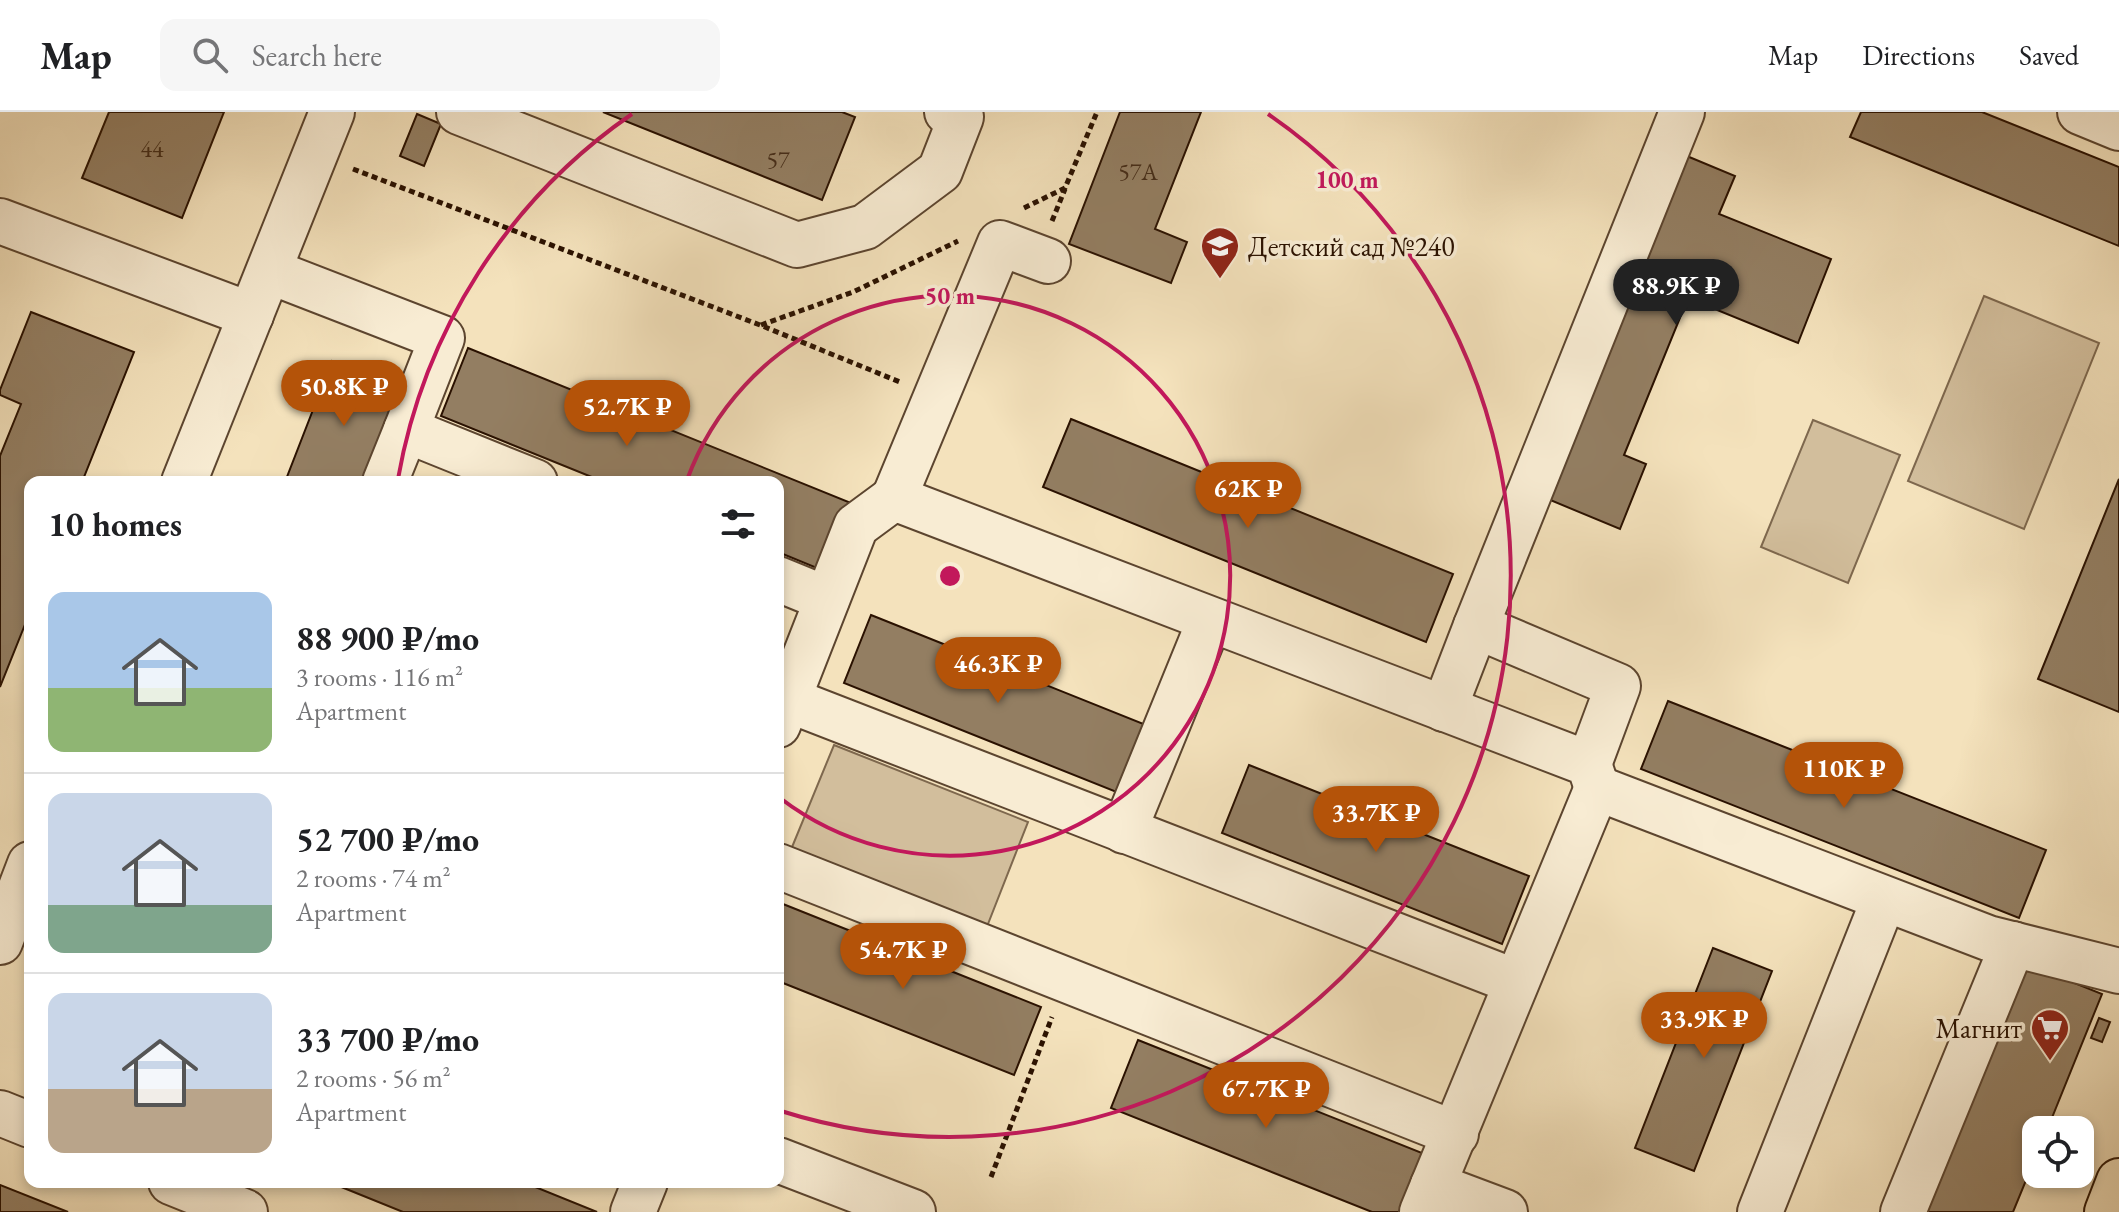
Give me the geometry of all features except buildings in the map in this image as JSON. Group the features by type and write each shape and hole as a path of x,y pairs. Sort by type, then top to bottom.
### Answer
{"main road":[{"path":"2107,1212 2119,1181"}],"street":[{"path":"186,476 332,112"},
{"path":"459,112 797,245 865,227 940,171 961,117 947,112"},
{"path":"1444,709 1682,112"},
{"path":"2080,112 2119,128"},
{"path":"0,221 251,315"},
{"path":"784,709 856,526 894,498 1000,243 1048,261"},
{"path":"269,271 442,338 387,476"},
{"path":"406,430 520,476"},
{"path":"894,498 1444,709 1593,776 1884,899 1988,938 2119,971"},
{"path":"784,581 827,599"},
{"path":"1124,831 1210,620"},
{"path":"1476,626 1618,686 1593,776 1516,982 1428,1198 1505,1212"},
{"path":"784,712 1124,831 1516,982"},
{"path":"0,942 22,867"},
{"path":"784,868 1456,1134"},
{"path":"1760,1212 1884,899"},
{"path":"1903,1212 2013,944"},
{"path":"0,1113 24,1123"},
{"path":"784,1162 913,1212"},
{"path":"186,1188 245,1212"},
{"path":"633,1212 643,1188"}],"path":[{"path":"1023,209 1065,188 1097,112"},
{"path":"353,169 760,325 936,397"},
{"path":"760,325 853,292 966,237"},
{"path":"991,1177 1067,979"}],"shaded area":[{"path":"1984,296 2099,343 2024,529 1908,481"},
{"path":"1813,420 1900,455 1848,583 1761,547"},
{"path":"834,745 1028,822 986,929 790,852"}],"place":[{"name":"Детский сад №240","path":"1220,280"},
{"name":"Магнит","path":"2050,1062"}]}
